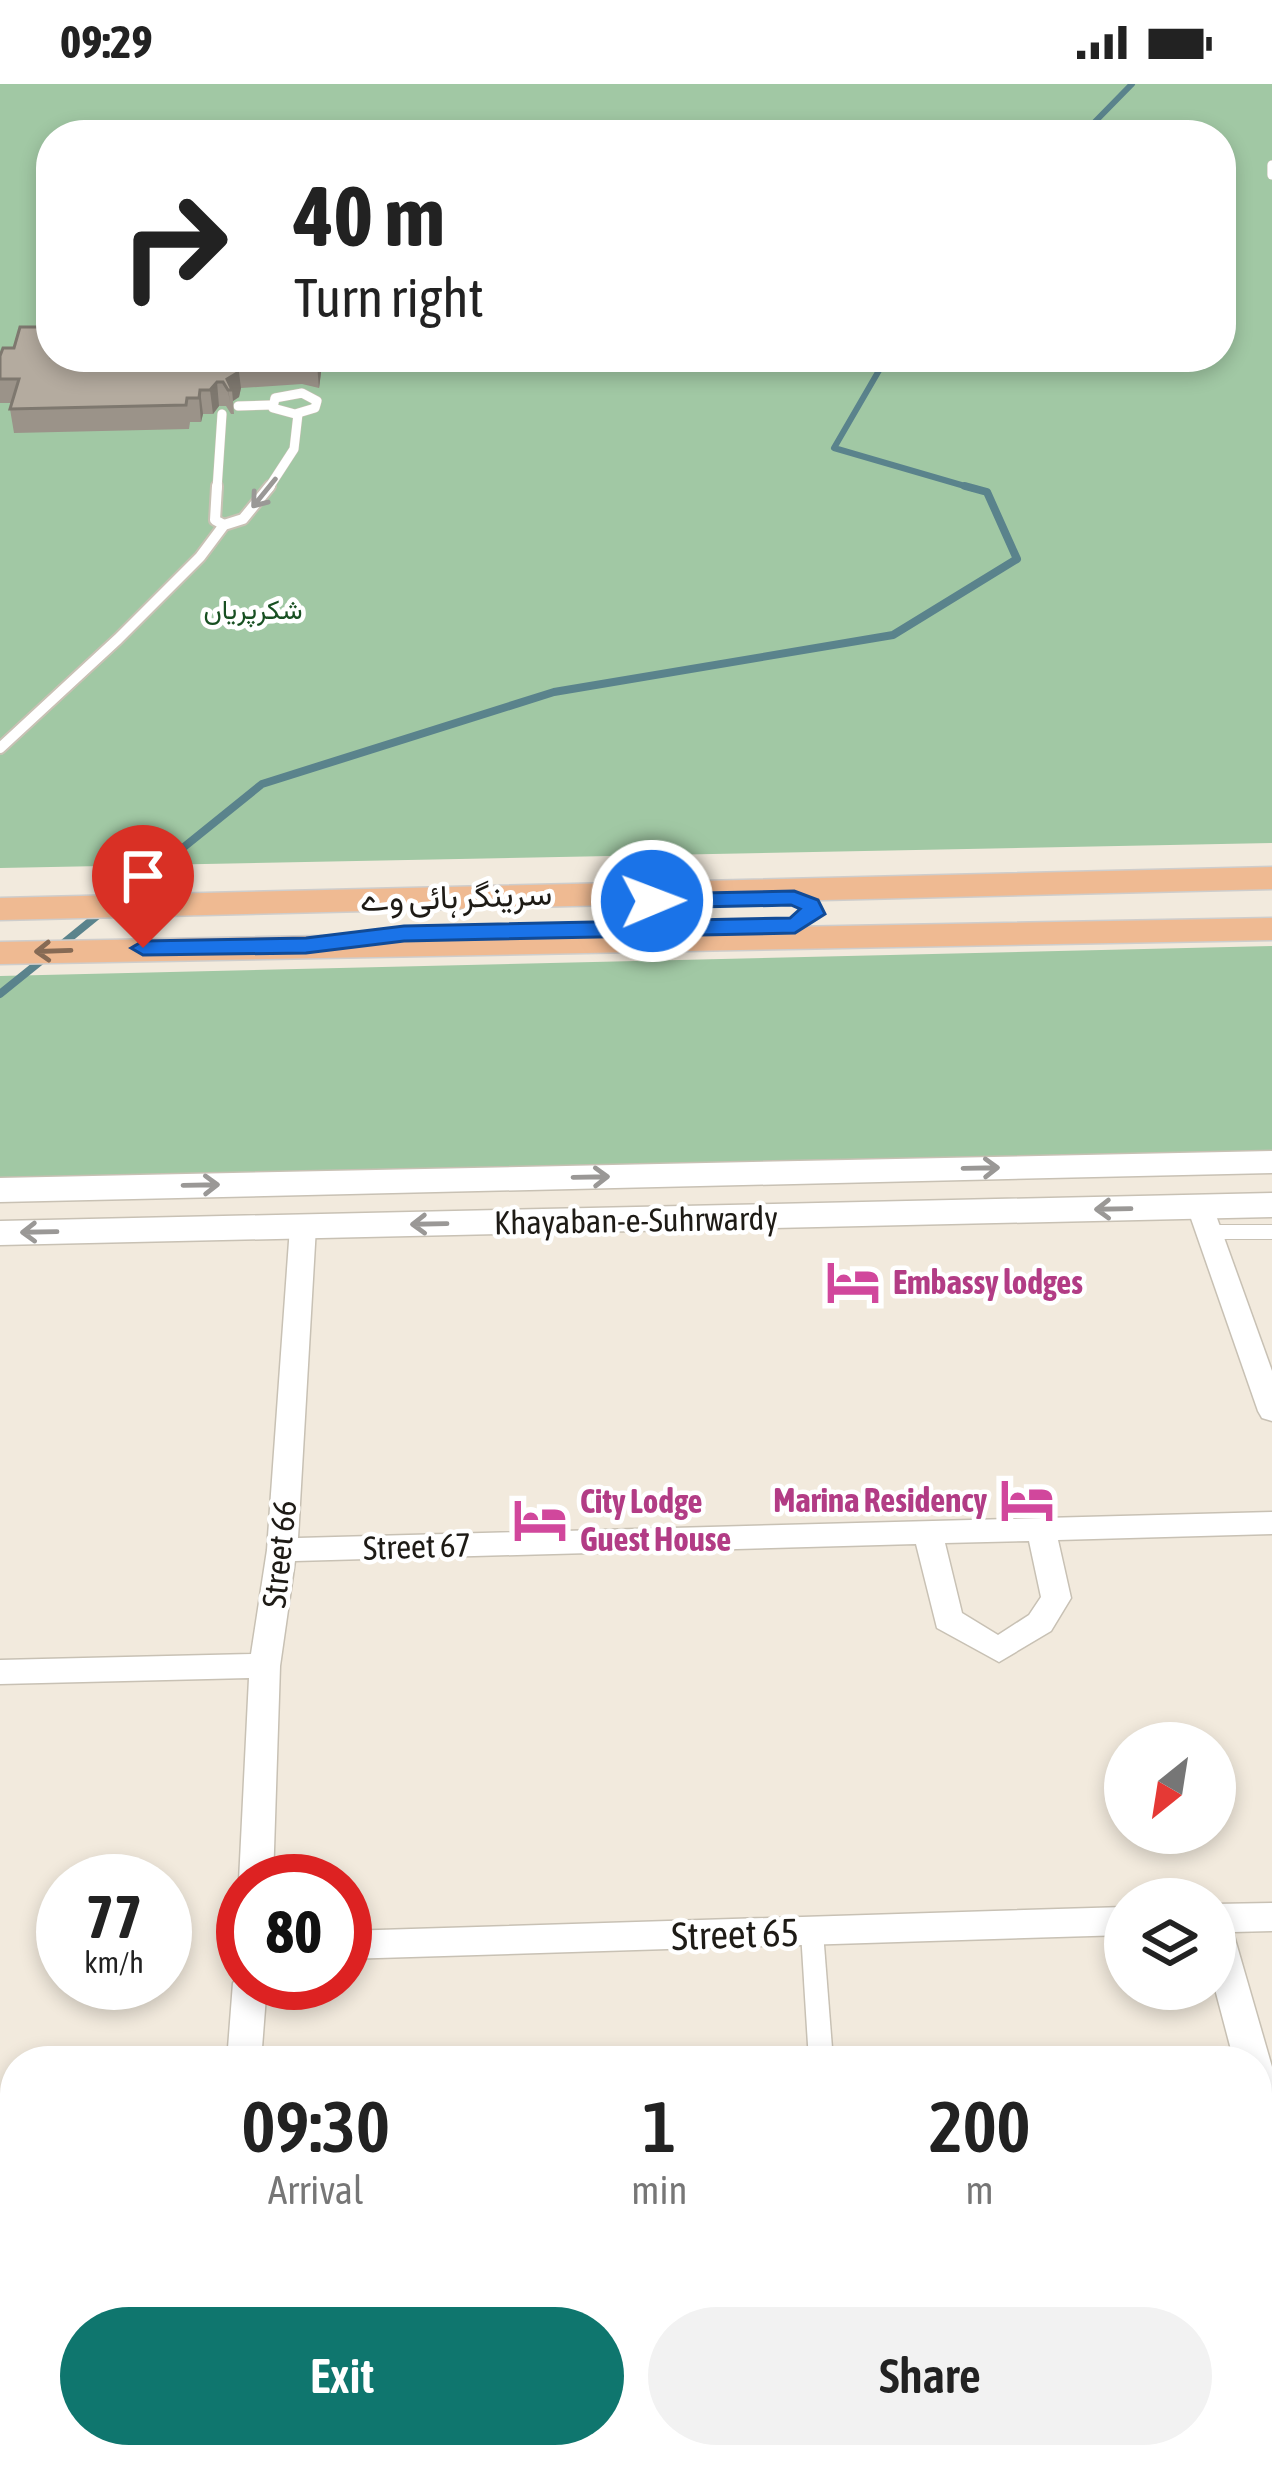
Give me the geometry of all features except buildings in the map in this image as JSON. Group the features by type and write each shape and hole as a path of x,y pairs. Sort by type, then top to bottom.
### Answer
{"highway":[{"name":"سرینگر ہائی وے","path":"0,909 1272,878"},
{"path":"1272,889 890,895 872,897 864,907 869,916 887,922 1272,916"},
{"path":"258,901 333,908 794,898 809,904 814,914 795,926 404,934 306,946"},
{"name":"سرینگر ہائی وے","path":"0,952 1272,929"}],"main road":[{"name":"Khayaban-e-Suhrwardy","path":"0,1190 1272,1162"},
{"name":"Khayaban-e-Suhrwardy","path":"0,1233 1204,1220 1272,1205"}],"street":[{"path":"1204,1220 1272,1411"},
{"name":"Street 66","path":"257,1854 266,1666 282,1550 303,1227"},
{"name":"Street 67","path":"282,1550 1272,1522"},
{"path":"928,1532 948,1620 999,1650 1040,1623 1056,1598 1041,1529"},
{"path":"0,1672 266,1666"},
{"path":"1236,1920 1272,1917"},
{"name":"Street 65","path":"372,1944 1104,1922"},
{"path":"812,1932 820,2046"},
{"path":"1236,2003 1247,2046"},
{"path":"245,2046 248,2010"}],"lane":[{"path":"1272,165 1272,175"},
{"path":"238,406 271,405 281,413 298,414 315,408 317,401 294,393 275,398 271,405"},
{"path":"222,414 215,520 224,525"},
{"path":"0,748 118,639 200,557 224,525 243,519 294,449 298,414"},
{"path":"1204,1220 1272,1232"}],"green space":[{"name":"شکرپریاں","path":"0,84 1272,84 1272,843 0,868"},
{"path":"1272,946 1272,1152 0,1178 0,976"}],"waterway":[{"path":"1097,120 1132,84"},
{"path":"878,372 834,448 975,489"},
{"path":"117,901 262,784 554,692 893,635 1017,559 987,492 965,486"},
{"path":"60,946 103,911"},
{"path":"0,994 47,956"}],"place":[{"name":"Embassy lodges","path":"853,1282"},
{"name":"Marina Residency","path":"1027,1500"},
{"name":"City Lodge Guest House","path":"540,1520"}],"route":[{"path":"143,948 306,946 404,934 795,926 814,914 809,904 794,898 652,901"}]}
